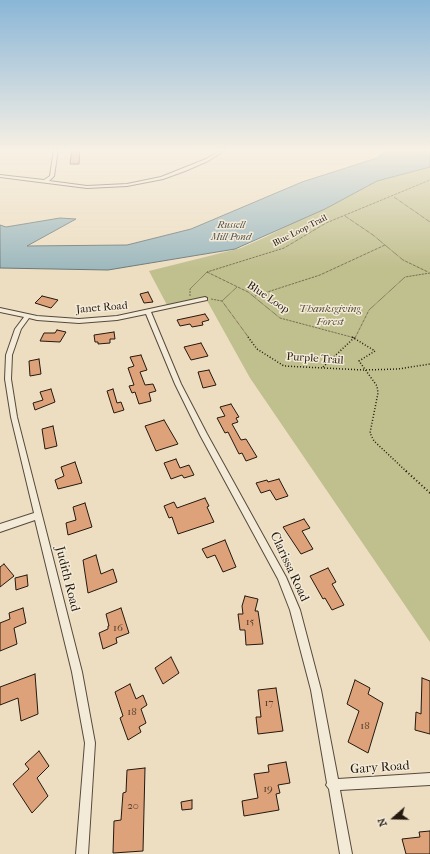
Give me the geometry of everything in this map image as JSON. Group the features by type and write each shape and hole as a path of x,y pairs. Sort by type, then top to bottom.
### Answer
{"street":[{"name":"Janet Road","path":"0,310 26,316 79,321 117,318 205,299"},
{"name":"Clarissa Road","path":"148,312 182,390 204,435 282,577 295,610 316,690 332,785 346,854"},
{"name":"Judith Road","path":"26,316 18,329 10,355 8,379 14,417 39,515 49,565 77,672 90,743 82,854"},
{"path":"0,528 39,515"},
{"name":"Gary Road","path":"332,785 430,780"}],"path":[{"name":"Blue Loop Trail","path":"192,302 189,295 190,289 207,272 284,248 326,223 394,196 407,189"},
{"path":"394,196 430,222"},
{"path":"345,216 385,244 403,260 429,272"},
{"path":"254,296 320,275 385,244"},
{"name":"Blue Loop","path":"207,272 254,296 269,310 286,320 355,338 375,351 359,361 364,370"},
{"path":"323,366 355,338 369,310 405,277 429,272"},
{"path":"205,299 222,300 238,287"},
{"name":"Purple Trail","path":"222,300 257,349 284,366 323,366 364,370 398,369 430,364"},
{"path":"364,370 377,386 378,393 371,421 370,433 374,441 430,492"}],"green space":[{"name":"Thanksgiving Forest","path":"357,189 430,189 430,642 250,378 205,297 167,305 149,271 241,248 268,236"}],"water":[{"name":"Russell Mill Pond","path":"286,189 362,189 325,209 235,249 108,270 0,268 0,225 6,227 60,218 76,219 27,246 127,245 191,229"}],"building":[{"path":"148,292 153,302 144,303 140,294"},
{"path":"42,296 58,300 51,308 35,303"},
{"path":"205,314 209,320 202,322 203,325 192,327 190,324 180,326 177,320"},
{"path":"57,330 66,332 60,342 40,341 44,333 55,333"},
{"path":"114,332 115,339 110,339 110,343 98,344 98,342 95,342 94,335"},
{"path":"201,343 208,356 191,360 184,347"},
{"path":"141,355 147,370 140,372 145,385 153,384 156,391 149,393 151,401 139,404 135,392 132,393 129,386 134,385 128,368 134,366 130,357"},
{"path":"39,359 41,374 30,376 29,361"},
{"path":"209,370 216,385 203,388 198,372"},
{"path":"51,389 55,402 35,410 33,403 43,400 40,392"},
{"path":"113,389 117,403 121,402 124,410 114,413 107,391"},
{"path":"231,404 239,417 236,418 238,422 232,424 241,440 246,439 257,457 246,461 242,453 239,454 228,432 225,433 217,418 225,416 220,407"},
{"path":"164,420 178,444 156,451 145,426"},
{"path":"53,426 57,446 45,449 42,429"},
{"path":"176,459 180,468 189,465 194,475 184,478 182,475 171,479 164,463"},
{"path":"75,462 82,483 58,489 55,480 64,476 61,467"},
{"path":"279,479 288,496 276,500 270,490 261,493 256,483 267,480 268,482"},
{"path":"205,498 209,506 207,507 214,522 178,534 172,517 169,518 164,506 174,502 177,508"},
{"path":"85,503 92,527 68,535 66,523 76,520 73,507"},
{"path":"304,519 310,528 302,531 313,549 301,554 283,527"},
{"path":"225,540 236,567 223,572 215,555 207,558 202,549"},
{"path":"96,555 101,574 113,569 117,582 88,593 83,560"},
{"path":"4,564 14,576 0,587 0,567"},
{"path":"328,568 336,582 332,584 344,605 332,610 325,598 323,599 310,576"},
{"path":"27,575 28,586 16,590 15,578"},
{"path":"245,596 258,599 255,611 258,611 263,644 246,645 245,630 240,630 238,614 243,614 242,606"},
{"path":"23,608 26,623 14,628 17,644 0,651 0,623 10,619 9,613"},
{"path":"121,608 129,633 116,638 117,643 103,649 99,633 108,629 109,626 106,614"},
{"path":"171,657 179,673 163,684 155,668"},
{"path":"35,674 38,714 21,721 18,698 0,705 0,687"},
{"path":"422,678 430,681 430,734 415,730 416,712 421,714"},
{"path":"355,680 370,688 368,694 383,703 368,753 348,742 359,711 347,704"},
{"path":"130,684 136,699 143,695 147,705 141,709 146,723 139,727 141,732 128,740 120,718 123,716 115,692"},
{"path":"276,688 283,731 258,734 256,717 261,717 258,690"},
{"path":"39,751 49,766 37,778 48,796 32,813 13,784 29,769 25,764"},
{"path":"286,762 290,783 278,785 280,793 276,794 279,810 244,816 242,801 258,798 254,774 269,772 268,765"},
{"path":"145,768 143,851 113,853 114,821 121,820 123,793 126,792 127,770"},
{"path":"192,800 192,809 182,810 181,802"},
{"path":"430,831 430,854 406,854 402,839 420,837 419,832"}]}
